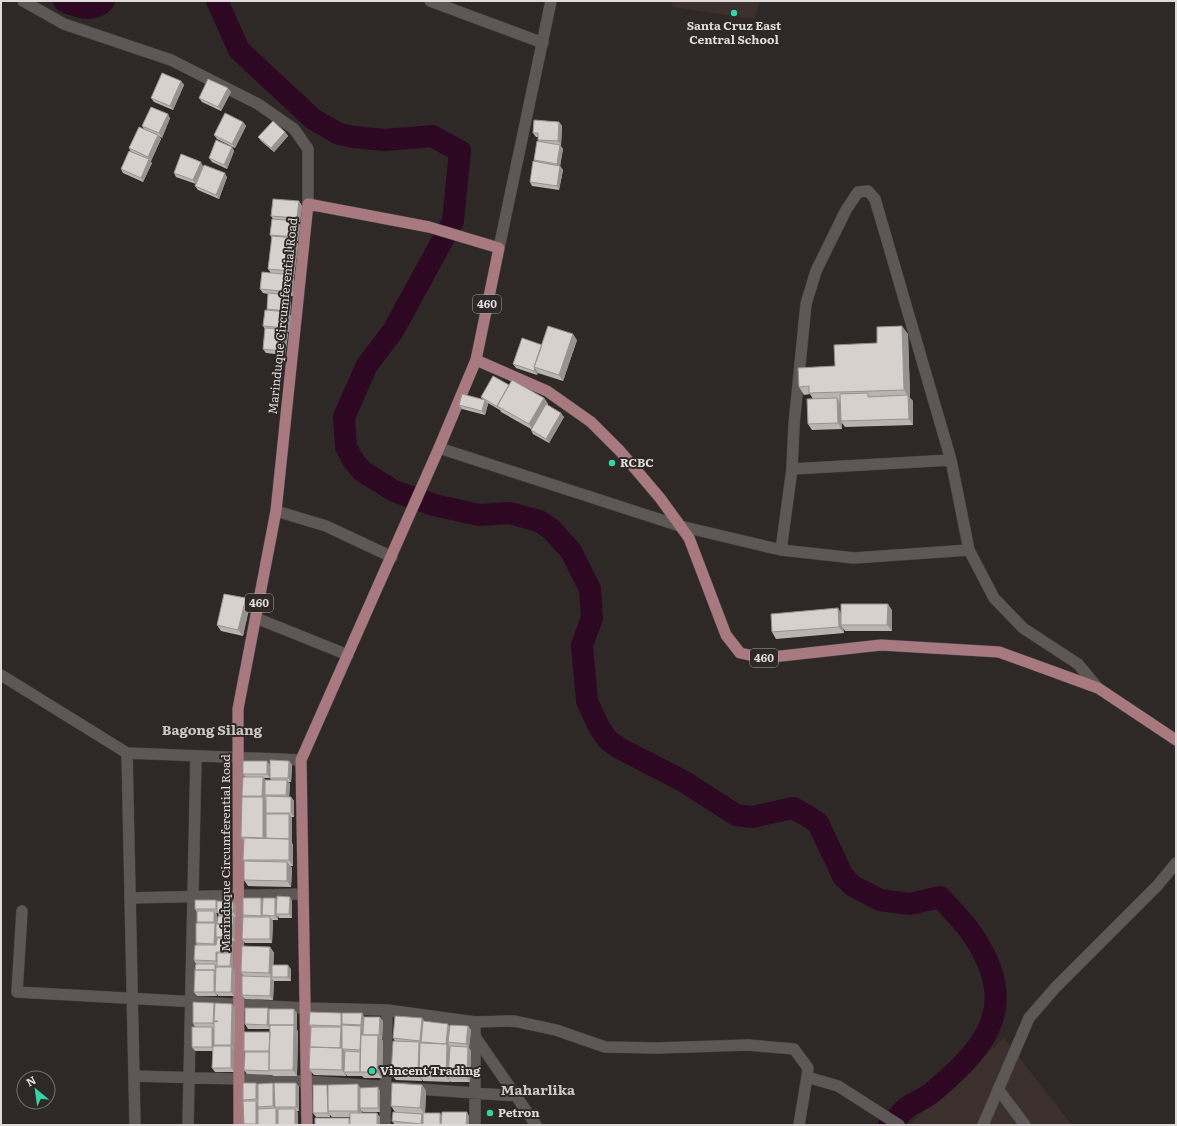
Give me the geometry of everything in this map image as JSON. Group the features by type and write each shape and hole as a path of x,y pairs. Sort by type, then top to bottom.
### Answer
{"main road":[{"name":"Marinduque Circumferential Road","path":"239,1125 238,709 276,511 308,204 428,227 499,248"},
{"name":"460","path":"499,248 476,360 547,391 591,422 620,451 660,498 689,538 726,635 740,653 763,658 881,645 999,652 1098,688 1176,740"},
{"path":"307,1125 301,760 392,557 476,360"}],"street":[{"path":"23,1 64,24 171,60 258,104 294,129 308,149 308,204"},
{"path":"430,1 543,43"},
{"path":"499,248 551,1"},
{"path":"781,550 792,469 794,425 806,304 816,271 846,210 858,192 868,191 875,199 951,460 969,550 994,598 1023,628 1078,664 1098,688"},
{"path":"439,448 680,526 781,550 854,558 969,550"},
{"path":"792,469 951,460"},
{"path":"276,511 326,526 392,557"},
{"path":"256,618 348,655"},
{"path":"1,675 127,753 301,760"},
{"path":"127,753 135,1125"},
{"path":"188,1125 196,756"},
{"path":"983,1125 1029,1018 1055,988 1157,886 1176,863"},
{"path":"130,898 303,894"},
{"path":"22,911 17,992 305,1008 387,1010 475,1022 514,1021 556,1030 605,1046 658,1048 748,1045 794,1049 808,1068 799,1125"},
{"path":"385,1125 387,1010"},
{"path":"475,1022 476,1125"},
{"path":"476,1038 518,1096 536,1125"},
{"path":"134,1076 306,1081 518,1096"},
{"path":"807,1077 838,1086 899,1125"},
{"path":"998,1089 1025,1125"}],"shaded area":[{"name":"Santa Cruz East Central School","path":"672,1 760,1 754,19 672,7"},
{"path":"1004,1038 1072,1125 909,1125"}],"building":[{"path":"162,73 181,81 170,106 151,98"},
{"path":"208,79 228,88 218,107 199,98"},
{"path":"151,107 168,114 159,133 142,126"},
{"path":"225,113 243,122 232,144 214,135"},
{"path":"534,120 559,122 558,141 538,140 538,133 533,133"},
{"path":"273,121 285,132 271,148 258,137"},
{"path":"139,127 158,135 148,157 129,148"},
{"path":"216,140 232,147 224,165 209,158"},
{"path":"537,141 560,145 557,164 534,160"},
{"path":"129,151 149,159 141,178 121,169"},
{"path":"181,154 201,162 193,180 174,173"},
{"path":"533,161 560,166 557,186 530,182"},
{"path":"204,165 225,173 216,195 195,186"},
{"path":"273,199 299,201 297,218 271,216"},
{"path":"272,219 297,221 296,237 270,235"},
{"path":"272,236 294,238 290,271 268,269"},
{"path":"262,272 292,275 290,292 260,289"},
{"path":"268,293 288,295 287,311 267,309"},
{"path":"265,310 288,312 286,328 263,326"},
{"path":"548,326 573,334 559,375 534,367"},
{"path":"902,326 904,390 809,393 809,386 799,387 798,368 835,366 834,345 877,343 877,327"},
{"path":"265,328 285,329 282,351 263,349"},
{"path":"522,338 542,345 534,371 513,364"},
{"path":"493,376 509,385 497,406 498,407 481,397"},
{"path":"512,380 544,398 529,424 497,406"},
{"path":"868,393 868,397 908,395 909,419 841,421 840,394"},
{"path":"462,394 485,400 482,411 459,405"},
{"path":"837,398 838,423 808,424 807,399"},
{"path":"546,404 561,413 546,439 531,430"},
{"path":"224,594 246,598 238,630 217,625"},
{"path":"841,604 888,604 887,625 841,625"},
{"path":"838,608 839,627 772,632 771,614"},
{"path":"270,760 289,761 288,778 270,778"},
{"path":"243,761 267,761 267,774 243,774"},
{"path":"243,777 263,777 262,796 242,796"},
{"path":"265,780 287,780 286,795 265,795"},
{"path":"266,796 291,797 291,813 266,813"},
{"path":"242,797 263,797 263,838 241,837"},
{"path":"266,814 289,814 289,839 266,838"},
{"path":"244,838 289,839 289,860 243,860"},
{"path":"244,861 287,862 287,881 244,880"},
{"path":"277,896 290,897 289,914 276,914"},
{"path":"243,898 261,898 261,916 243,915"},
{"path":"263,898 275,898 275,916 262,915"},
{"path":"195,900 216,900 216,909 195,909"},
{"path":"217,901 233,902 233,912 217,912"},
{"path":"197,911 214,911 214,922 197,922"},
{"path":"218,916 233,916 233,925 217,924"},
{"path":"243,917 270,917 270,939 242,939"},
{"path":"196,923 215,923 214,944 196,943"},
{"path":"216,924 232,924 232,937 216,937"},
{"path":"217,938 231,938 230,952 216,952 216,961 194,960 195,945 216,945"},
{"path":"242,946 270,947 269,973 241,972"},
{"path":"217,953 231,953 230,966 217,966"},
{"path":"196,964 215,964 215,971 195,970"},
{"path":"272,965 288,965 288,977 272,977"},
{"path":"216,967 232,967 231,992 215,992"},
{"path":"195,970 214,970 214,992 194,992"},
{"path":"242,976 271,977 270,996 242,995"},
{"path":"193,1002 214,1003 213,1023 193,1023"},
{"path":"215,1003 232,1004 231,1045 214,1045 214,1022 218,1021 214,1021"},
{"path":"245,1008 268,1008 267,1025 245,1024"},
{"path":"269,1009 294,1009 294,1025 269,1026"},
{"path":"310,1012 341,1013 341,1026 309,1025"},
{"path":"342,1013 362,1013 361,1025 342,1024"},
{"path":"395,1016 422,1018 420,1041 393,1038"},
{"path":"364,1017 380,1017 379,1035 363,1035"},
{"path":"423,1021 448,1024 446,1044 421,1042"},
{"path":"270,1025 294,1025 293,1070 269,1070"},
{"path":"342,1025 361,1026 360,1050 342,1048"},
{"path":"450,1025 468,1026 466,1044 448,1042"},
{"path":"192,1027 212,1027 212,1047 192,1047"},
{"path":"311,1027 341,1027 340,1048 310,1047"},
{"path":"244,1032 270,1032 269,1051 244,1051"},
{"path":"361,1035 378,1035 377,1072 360,1072"},
{"path":"393,1041 419,1042 418,1075 391,1074"},
{"path":"420,1043 447,1044 446,1076 419,1075"},
{"path":"213,1046 231,1046 231,1068 212,1068"},
{"path":"450,1046 468,1047 467,1078 448,1078"},
{"path":"310,1047 342,1048 342,1070 309,1069"},
{"path":"345,1051 360,1052 360,1072 344,1072"},
{"path":"245,1052 269,1052 269,1071 244,1070"},
{"path":"243,1083 256,1083 256,1099 243,1100"},
{"path":"273,1083 273,1106 258,1107 258,1084"},
{"path":"274,1083 296,1083 296,1107 275,1107"},
{"path":"392,1083 422,1085 420,1108 391,1106"},
{"path":"358,1084 358,1111 328,1111 328,1085"},
{"path":"313,1085 327,1085 328,1113 313,1113"},
{"path":"378,1087 378,1108 360,1108 360,1088"},
{"path":"243,1101 256,1101 256,1124 244,1124"},
{"path":"276,1108 276,1125 258,1125 258,1109"},
{"path":"278,1109 295,1109 295,1125 278,1125"},
{"path":"393,1112 422,1114 421,1124 392,1121"},
{"path":"442,1112 467,1112 466,1125 441,1125"},
{"path":"350,1113 377,1113 377,1125 350,1125"},
{"path":"423,1113 440,1113 440,1125 423,1125"},
{"path":"315,1118 349,1118 349,1125 315,1125"}],"waterway":[{"path":"64,1 85,8 95,7 104,1"},
{"path":"217,1 239,50 313,119 339,134 385,140 432,136 460,151 453,221 393,331 367,365 344,417 346,447 353,460 362,471 394,491 434,505 479,515 509,513 539,521 551,529 571,551 590,589 592,618 582,645 587,701 599,727 607,739 619,748 685,782 736,815 752,817 793,808 818,823 843,876 853,886 880,900 910,904 940,897 972,934 986,958 994,980 996,1001 992,1020 984,1038 955,1073 929,1095 906,1108 889,1125"}],"place":[{"name":"Santa Cruz East Central School","path":"734,13"},
{"name":"RCBC","path":"612,463"},
{"name":"Vincent Trading","path":"372,1071"},
{"name":"Petron","path":"490,1113"}],"district":[{"name":"Bagong Silang","path":"212,730"},
{"name":"Maharlika","path":"538,1090"}]}
